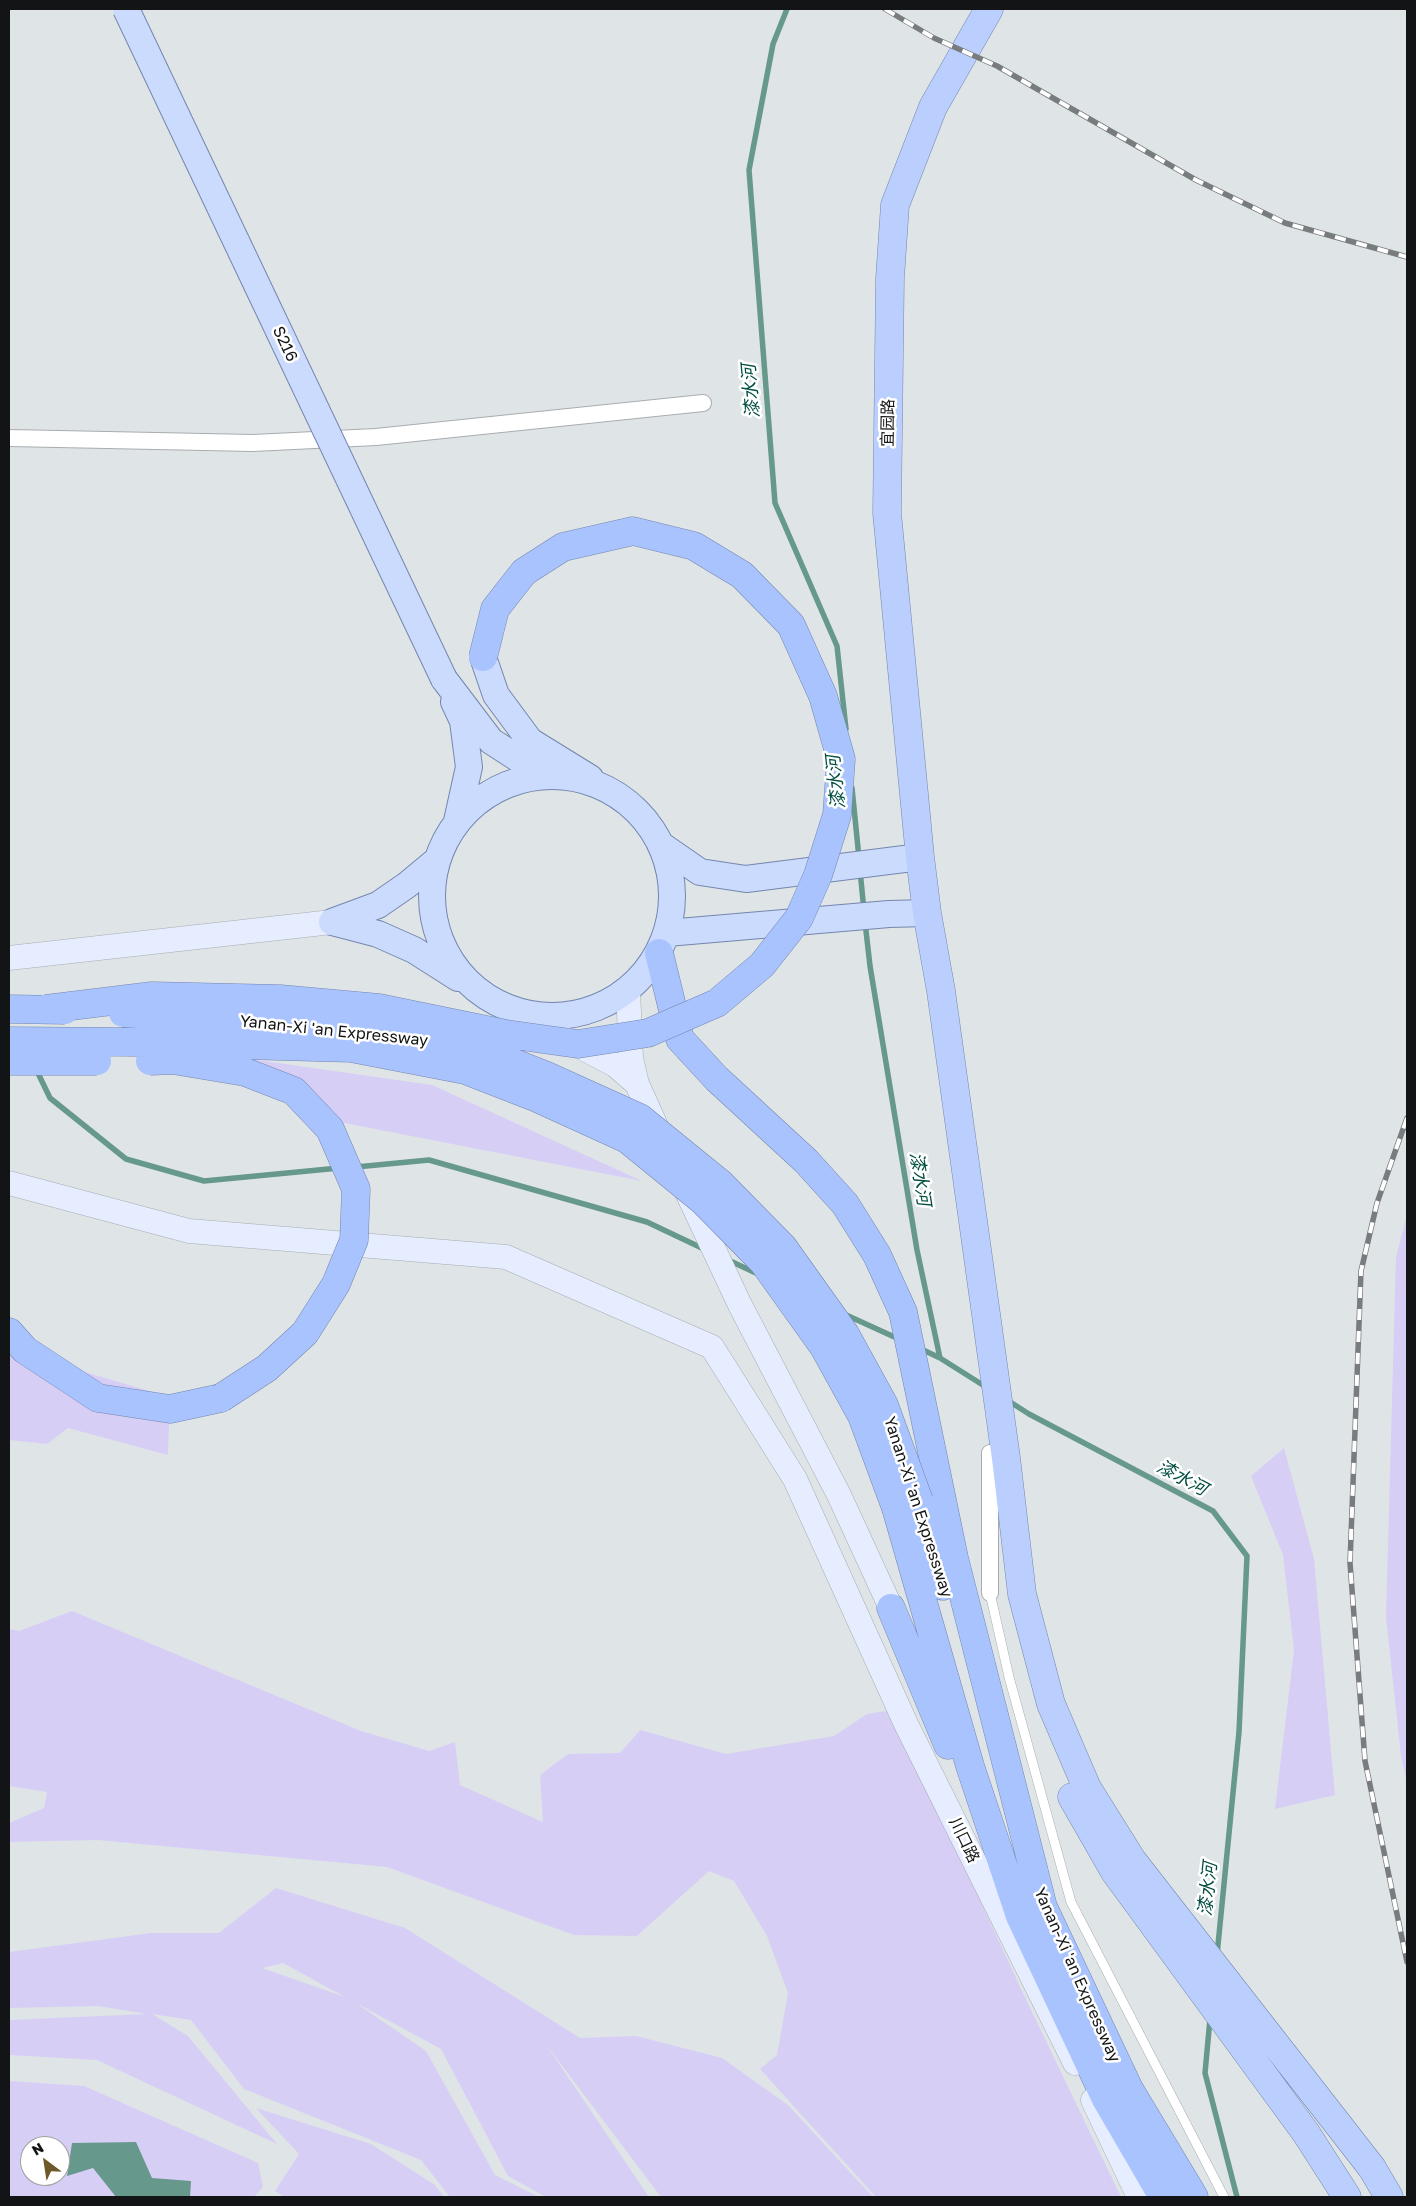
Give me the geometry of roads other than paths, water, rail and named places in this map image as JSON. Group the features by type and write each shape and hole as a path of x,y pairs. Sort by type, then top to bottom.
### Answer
{"highway":[{"name":"宜园路","path":"934,992 887,513 890,278 895,205 933,106 988,9"},
{"path":"46,1009 152,996 280,999 379,1008 506,1034 578,1044 648,1033 717,1003 762,965 799,918 818,875 837,815 841,759 823,696 791,625 742,575 694,546 632,531 563,546 524,572 495,609 483,658"},
{"path":"663,943 680,1039 717,1079 806,1161 845,1204 877,1255 903,1312 954,1558 1032,1911"},
{"path":"934,992 990,1453 1014,1624 1042,1718 1073,1800 1115,1872 1306,2133 1347,2197"},
{"path":"934,992 1005,1448 1022,1594 1051,1704 1087,1788 1132,1860 1372,2168 1389,2197"},
{"name":"Yanan-Xi 'an Expressway","path":"9,1009 46,1009 280,1023 380,1032 474,1048 547,1076 640,1118 720,1182 789,1255 845,1334 884,1406 970,1766 1032,1911 1106,2099 1163,2197"},
{"name":"Yanan-Xi 'an Expressway","path":"9,1041 135,1042 351,1048 465,1070 537,1098 626,1139 703,1201 764,1263 824,1347 862,1416 907,1505"},
{"path":"9,1061 173,1060 245,1072 294,1091 330,1129 356,1189 354,1240 336,1284 305,1332 267,1368 221,1398 170,1409 98,1398 25,1350 9,1332"},
{"path":"891,1608 1032,1911"},
{"name":"Yanan-Xi 'an Expressway","path":"1032,1911 1129,2089 1194,2197"}],"main road":[{"name":"S216","path":"126,9 444,679"},
{"path":"483,658 496,695 530,741 620,796 644,818 661,845 671,873 672,903 663,943 645,973 628,990 592,1010 552,1017 512,1011"},
{"path":"444,679 491,740 522,761 596,784 620,796"},
{"path":"444,679 463,721 469,767 458,821"},
{"path":"469,985 448,959 435,927 431,893 437,860 446,840 458,821 480,800 508,784 538,777 570,777"},
{"path":"661,845 700,872 746,879 920,857"},
{"path":"15,958 332,922 378,905 407,885 437,860"},
{"path":"663,943 736,928 889,914 927,913"},
{"path":"332,922 378,934 414,950 489,1000 615,1065 636,1084"},
{"path":"628,990 631,1058 636,1084 740,1305 839,1495 891,1608"},
{"path":"9,1183 189,1231 506,1257 712,1347 795,1479"},
{"path":"790,1399 795,1479"},
{"name":"川口路","path":"795,1479 906,1724 1139,2197"}],"street":[{"path":"9,438 253,443 376,437 703,403"},
{"path":"990,1453 990,1593"}],"lane":[{"path":"990,1593 1009,1677 1071,1902 1224,2197"}],"waterway":[{"name":"漆水河","path":"787,9 773,44 749,170 775,503 837,646 846,729"},
{"name":"漆水河","path":"852,788 859,858"},
{"name":"漆水河","path":"860,870 864,911"},
{"name":"漆水河","path":"865,922 870,966 917,1250 940,1358"},
{"path":"36,1069 50,1098 126,1159 204,1181 339,1168"},
{"path":"356,1167 429,1160 647,1222 706,1250"},
{"path":"726,1259 758,1274"},
{"path":"844,1314 901,1340"},
{"name":"漆水河","path":"919,1348 940,1358 986,1387"},
{"name":"漆水河","path":"1007,1400 1029,1414 1213,1511 1247,1556 1239,1732 1217,1955"},
{"name":"漆水河","path":"1210,2019 1205,2073 1237,2197"}],"railway":[{"path":"885,9 934,38 997,66 1196,180 1285,223 1407,257"},
{"path":"1407,1118 1377,1203 1361,1271 1350,1563 1365,1761 1407,1962"}]}
